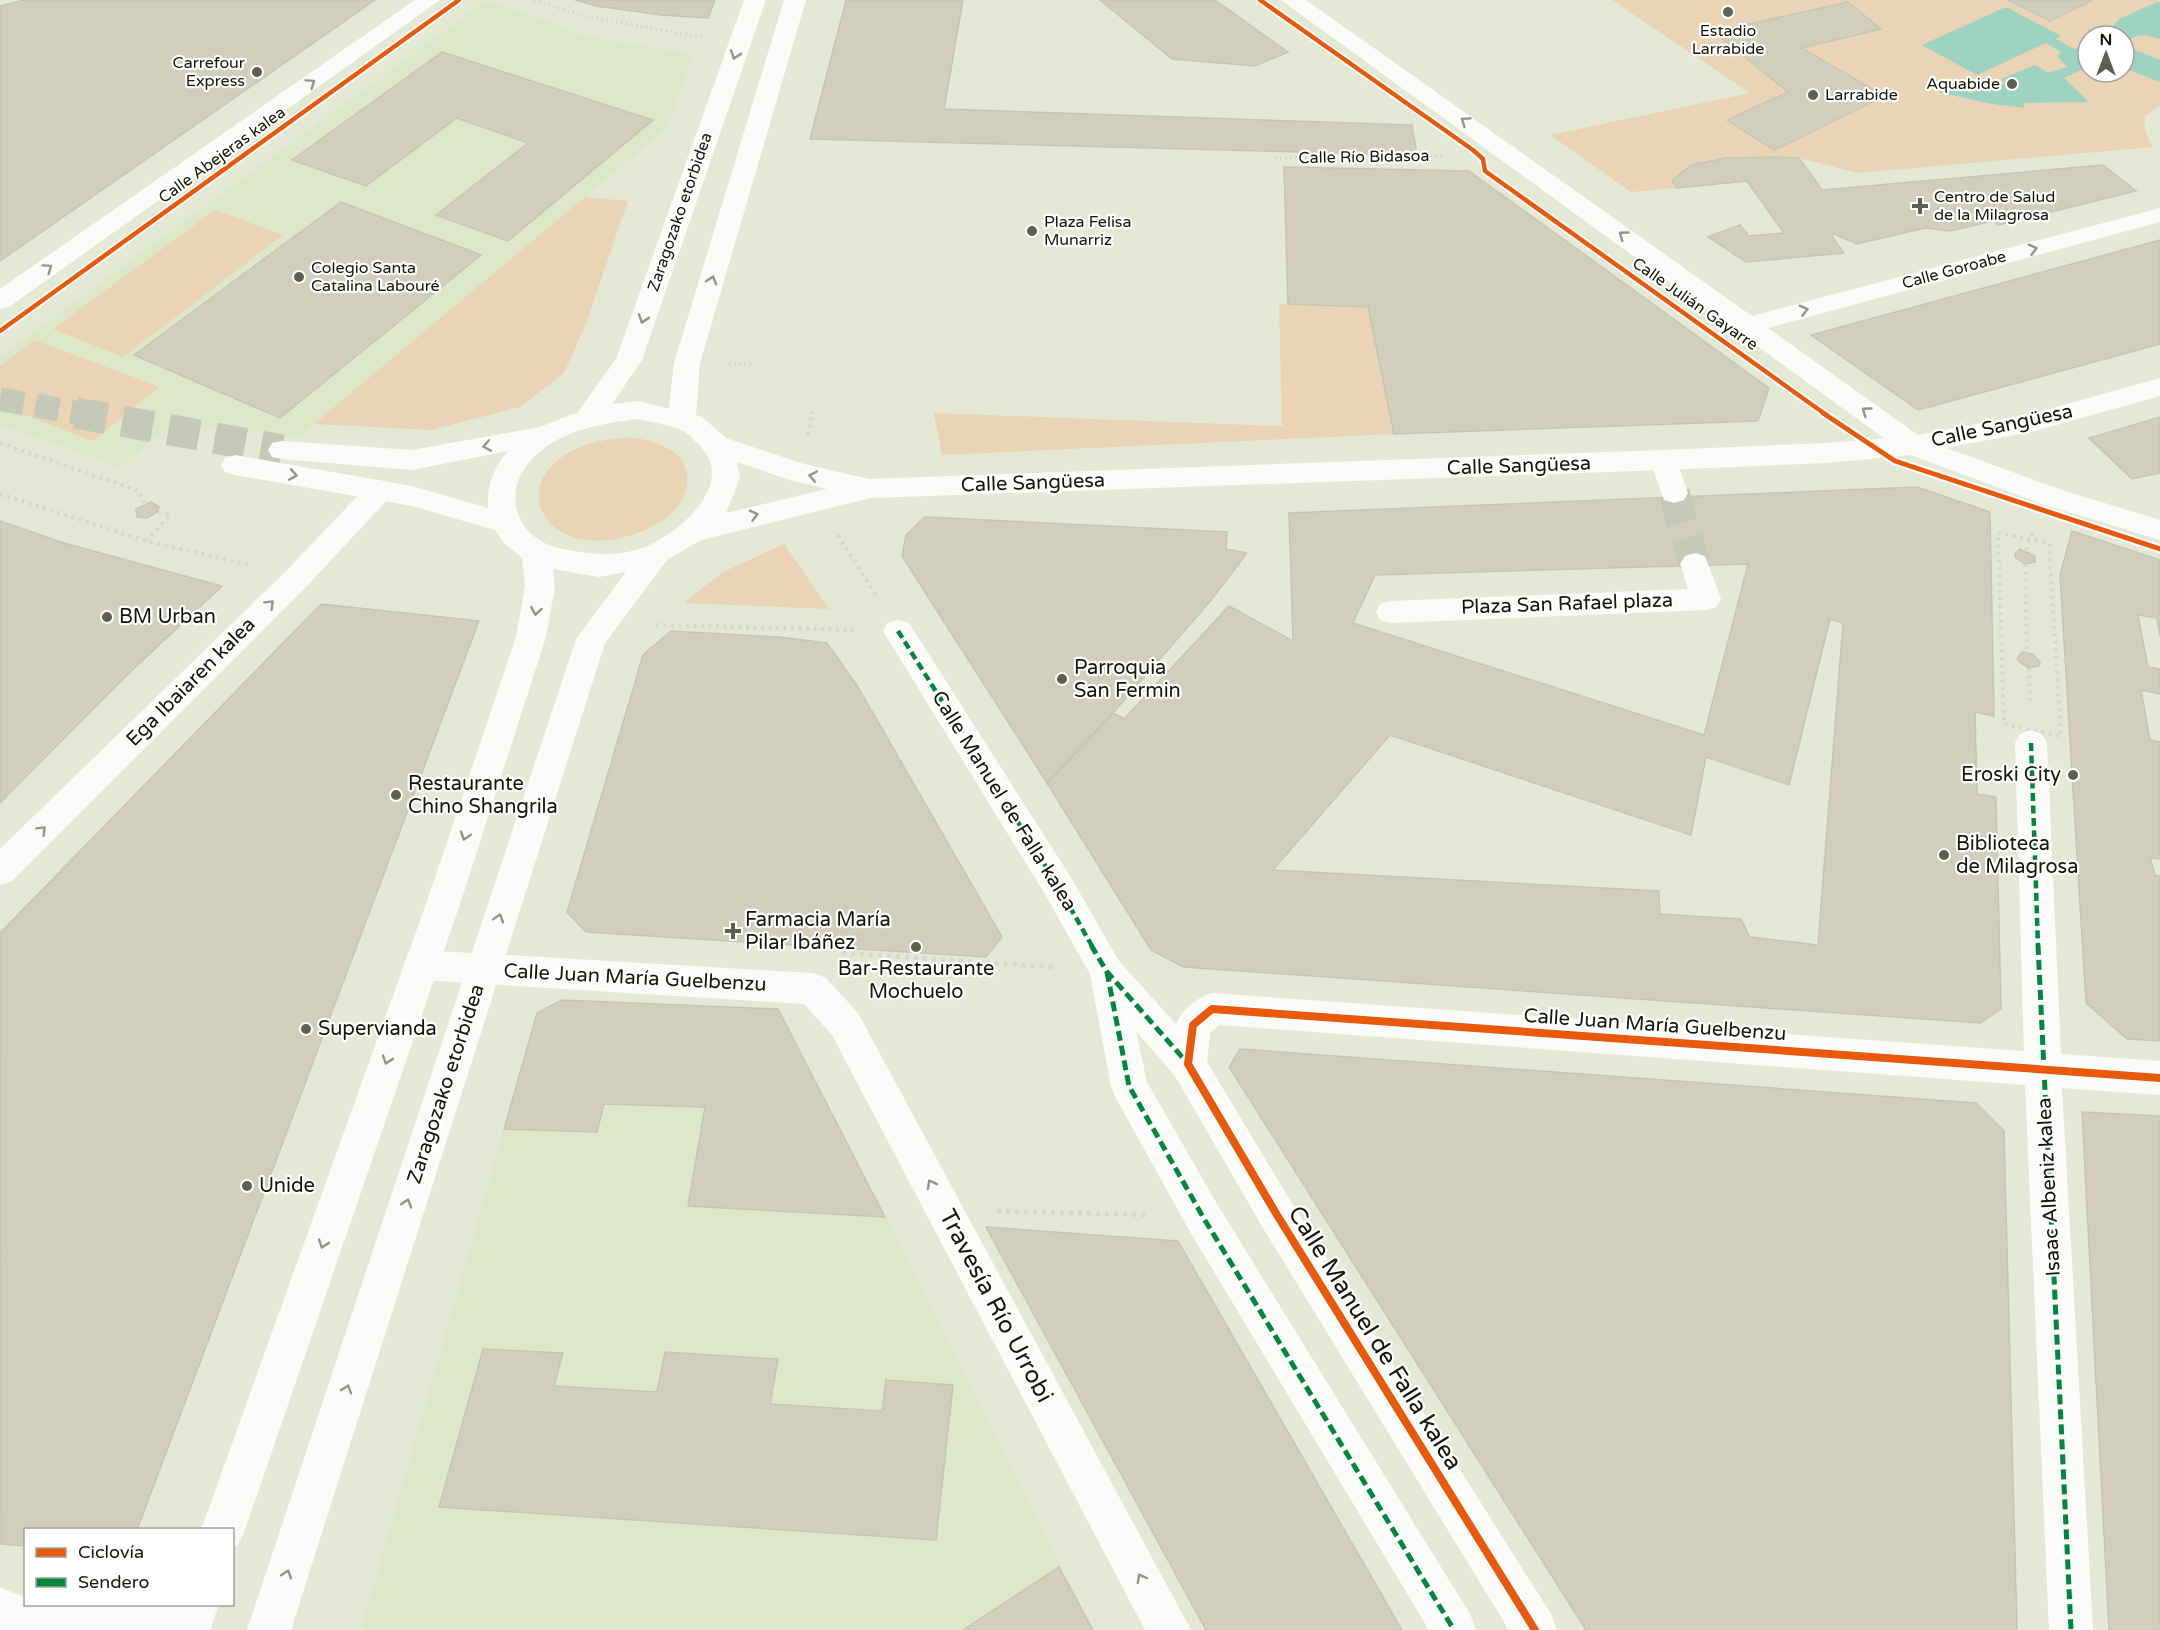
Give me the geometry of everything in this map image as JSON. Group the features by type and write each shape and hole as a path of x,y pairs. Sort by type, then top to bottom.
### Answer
{"street":[{"name":"Calle Abejeras kalea","path":"0,301 429,0"},
{"name":"Zaragozako etorbidea","path":"590,415 629,360 755,0"},
{"path":"682,418 687,363 795,0"},
{"name":"Calle Julián Gayarre","path":"1292,0 1913,445 2052,497 2160,530"},
{"name":"Calle Goroabe","path":"1748,325 2160,215"},
{"name":"Calle Sangüesa","path":"698,530 871,488 1664,460 1826,453 1913,445 2035,422 2160,387"},
{"path":"639,410 682,418 703,430 718,445 726,465 726,487 717,509 698,530 656,555 624,564 592,566 562,562 536,553 517,539 505,523 501,505 502,485 511,467 525,449 545,435 590,415 639,410"},
{"path":"282,450 412,460 545,435"},
{"name":"Calle Sangüesa","path":"718,445 800,473 871,488"},
{"path":"1664,460 1674,493"},
{"path":"235,465 380,490 505,523"},
{"name":"Ega Ibaiaren kalea","path":"0,871 296,579 380,490"},
{"path":"225,1528 421,965 531,637 540,586 536,553"},
{"name":"Zaragozako etorbidea","path":"268,1630 591,639 656,555"},
{"name":"Plaza San Rafael plaza","path":"1391,612 1706,599 1695,564"},
{"name":"Calle Manuel de Falla kalea","path":"898,631 1058,886 1107,972 1188,1064 1277,1215 1535,1630"},
{"name":"Isaac Albeniz kalea","path":"2046,734 2043,1070 2071,1630"},
{"name":"Calle Juan María Guelbenzu","path":"421,965 813,989"},
{"name":"Calle Manuel de Falla kalea","path":"1107,972 1129,1086 1203,1217 1454,1630"},
{"name":"Travesía Río Urrobi","path":"813,989 845,1024 1169,1630"},
{"name":"Calle Juan María Guelbenzu","path":"1188,1064 1193,1025 1212,1009 2160,1078"},
{"path":"21,1622 192,1619"}],"path":[{"path":"534,0 584,16 684,35"},
{"path":"729,364 752,364"},
{"path":"806,442 813,409"},
{"path":"0,443 139,491 144,503"},
{"path":"0,494 146,541 259,568"},
{"path":"146,541 170,515 157,512"},
{"path":"834,529 853,558"},
{"path":"2004,713 1998,532 2049,543 2046,734"},
{"path":"2025,564 2027,652"},
{"path":"649,624 898,631"},
{"path":"838,952 1107,972"},
{"path":"993,1210 1203,1217"}],"shaded area":[{"name":"Colegio Santa Catalina Labouré","path":"487,0 592,38 693,54 666,129 299,437 175,423 119,467 0,425 0,357"},
{"path":"1612,0 2160,0 2160,106 2145,116 2145,131 2153,147 1858,173 1799,158 1726,158 1691,165 1672,181 1677,188 1631,192 1550,135 1750,93"},
{"path":"2157,2 2160,3 2160,39 2144,35 2136,37 2136,24 2114,24 2121,18"},
{"path":"2006,7 2061,36 2056,39 2076,49 2076,72 2064,78 2089,102 2023,103 2025,108 1992,104 1938,92 1956,85 1970,93 2006,83 2001,79 2035,65 2048,73 2067,67 2057,56 2061,52 2046,43 1977,75 1922,45"},
{"path":"2136,50 2160,60 2160,82 2136,73"},
{"path":"585,197 628,201 585,326 564,373 520,407 431,430 314,424"},
{"path":"215,210 283,235 123,357 53,329"},
{"path":"1279,304 1368,307 1394,434 942,455 934,413 1282,426"},
{"path":"35,340 159,387 92,441 0,405 0,366"},
{"path":"630,437 665,447 682,461 686,470 687,482 684,496 676,508 659,523 640,532 602,541 572,537 550,523 540,504 541,482 556,462 585,445"},
{"path":"784,544 829,609 684,603 723,572"},
{"path":"562,1000 686,1005 885,1217 1093,1630 361,1630 537,1013"}],"building":[{"path":"24,0 375,0 0,261 0,6"},
{"path":"575,0 715,0 708,18 661,15 596,6"},
{"path":"846,0 963,0 944,109 1412,125 1417,155 810,139"},
{"path":"1100,0 1215,0 1288,52 1255,66 1172,59"},
{"path":"2008,0 2093,0 2050,21"},
{"path":"1848,2 1881,29 1801,48 1885,96 1774,150 1727,120 1788,92 1714,32"},
{"path":"442,52 653,120 508,241 436,215 528,143 457,118 366,186 292,160"},
{"name":"Centro de Salud de la Milagrosa","path":"1726,158 1799,158 1822,190 2103,165 2136,191 1998,225 1993,221 1950,231 1925,228 1857,244 1834,234 1831,235 1844,253 1746,262 1708,237 1740,225 1749,236 1784,233 1747,181 1677,188 1672,181 1691,165"},
{"path":"1284,167 1469,171 1769,388 1758,421 1394,434 1368,307 1288,304"},
{"path":"341,202 481,255 280,418 134,355"},
{"path":"2160,240 2160,344 1918,410 1811,335"},
{"path":"2160,417 2160,473 2132,479 2089,438"},
{"path":"1917,487 1990,512 1994,716 1975,712 1977,794 1996,797 2001,1009 1980,1023 1183,967 1151,950 1047,783 1113,713 1124,719 1229,606 1293,641 1289,513","holes":["1748,564 1704,735 1353,623 1375,575","1830,619 1843,623 1818,945 1750,937 1741,919 1660,914 1659,891 1273,870 1390,735 1691,835 1706,757 1789,785"]},
{"path":"151,502 159,507 157,512 147,518 137,517 136,509"},
{"name":"Parroquia San Fermin","path":"925,517 1227,532 1226,549 1247,553 1212,599 1113,713 1047,783 902,556 906,535"},
{"path":"0,521 64,543 222,586 124,678 0,803"},
{"path":"2072,531 2160,560 2160,636 2157,618 2138,615 2148,667 2160,669 2160,694 2141,690 2150,740 2160,742 2160,859 2150,858 2155,875 2160,876 2160,1041 2127,1039 2086,1003 2060,575"},
{"path":"2020,549 2035,556 2035,562 2025,564 2016,558 2015,554"},
{"path":"321,604 479,621 138,1528 24,1528 24,1546 1,1544 0,933"},
{"path":"671,631 779,637 827,643 858,687 1002,937 986,957 586,932 567,912 643,655"},
{"path":"2022,652 2033,654 2040,662 2039,666 2029,668 2019,662 2017,658"},
{"path":"562,1000 778,1009 885,1217 688,1206 705,1107 604,1104 597,1132 504,1129 537,1013"},
{"path":"1240,1049 1976,1103 2004,1131 2017,1630 1586,1630 1229,1067"},
{"path":"2082,1112 2160,1116 2160,1630 2109,1630"},
{"path":"986,1227 1178,1241 1402,1630 1206,1630"},
{"path":"483,1349 563,1353 554,1386 657,1392 665,1352 778,1359 770,1404 882,1411 886,1380 953,1385 936,1540 439,1507"},
{"path":"1059,1567 1093,1630 963,1630"}],"tunnel":[{"path":"0,399 84,414"},
{"path":"76,413 282,450"},
{"path":"1674,493 1695,564"}],"marked path":[{"path":"898,631 1058,886 1107,972 1190,1066"},
{"path":"2031,743 2043,1070 2071,1630"},
{"path":"1107,972 1129,1086 1203,1217 1454,1630"}],"cycle path":[{"path":"0,331 459,0"},
{"path":"1260,0 1473,150 1483,159 1485,171 1874,449 1895,461 2160,549"},
{"path":"1535,1630 1277,1215 1188,1064 1193,1025 1212,1009 2160,1078"}],"place":[{"name":"Estadio Larrabide","path":"1728,12"},
{"name":"Carrefour Express","path":"257,72"},
{"name":"Aquabide","path":"2012,84"},
{"name":"Larrabide","path":"1813,95"},
{"name":"Centro de Salud de la Milagrosa","path":"1920,206"},
{"name":"Plaza Felisa Munarriz","path":"1032,231"},
{"name":"Colegio Santa Catalina Labouré","path":"299,277"},
{"name":"BM Urban","path":"107,617"},
{"name":"Parroquia San Fermin","path":"1062,679"},
{"name":"Eroski City","path":"2073,775"},
{"name":"Restaurante Chino Shangrila","path":"396,795"},
{"name":"Biblioteca de Milagrosa","path":"1944,855"},
{"name":"Farmacia María Pilar Ibáñez","path":"733,931"},
{"name":"Bar-Restaurante Mochuelo","path":"916,947"},
{"name":"Supervianda","path":"306,1029"},
{"name":"Unide","path":"247,1186"}]}
